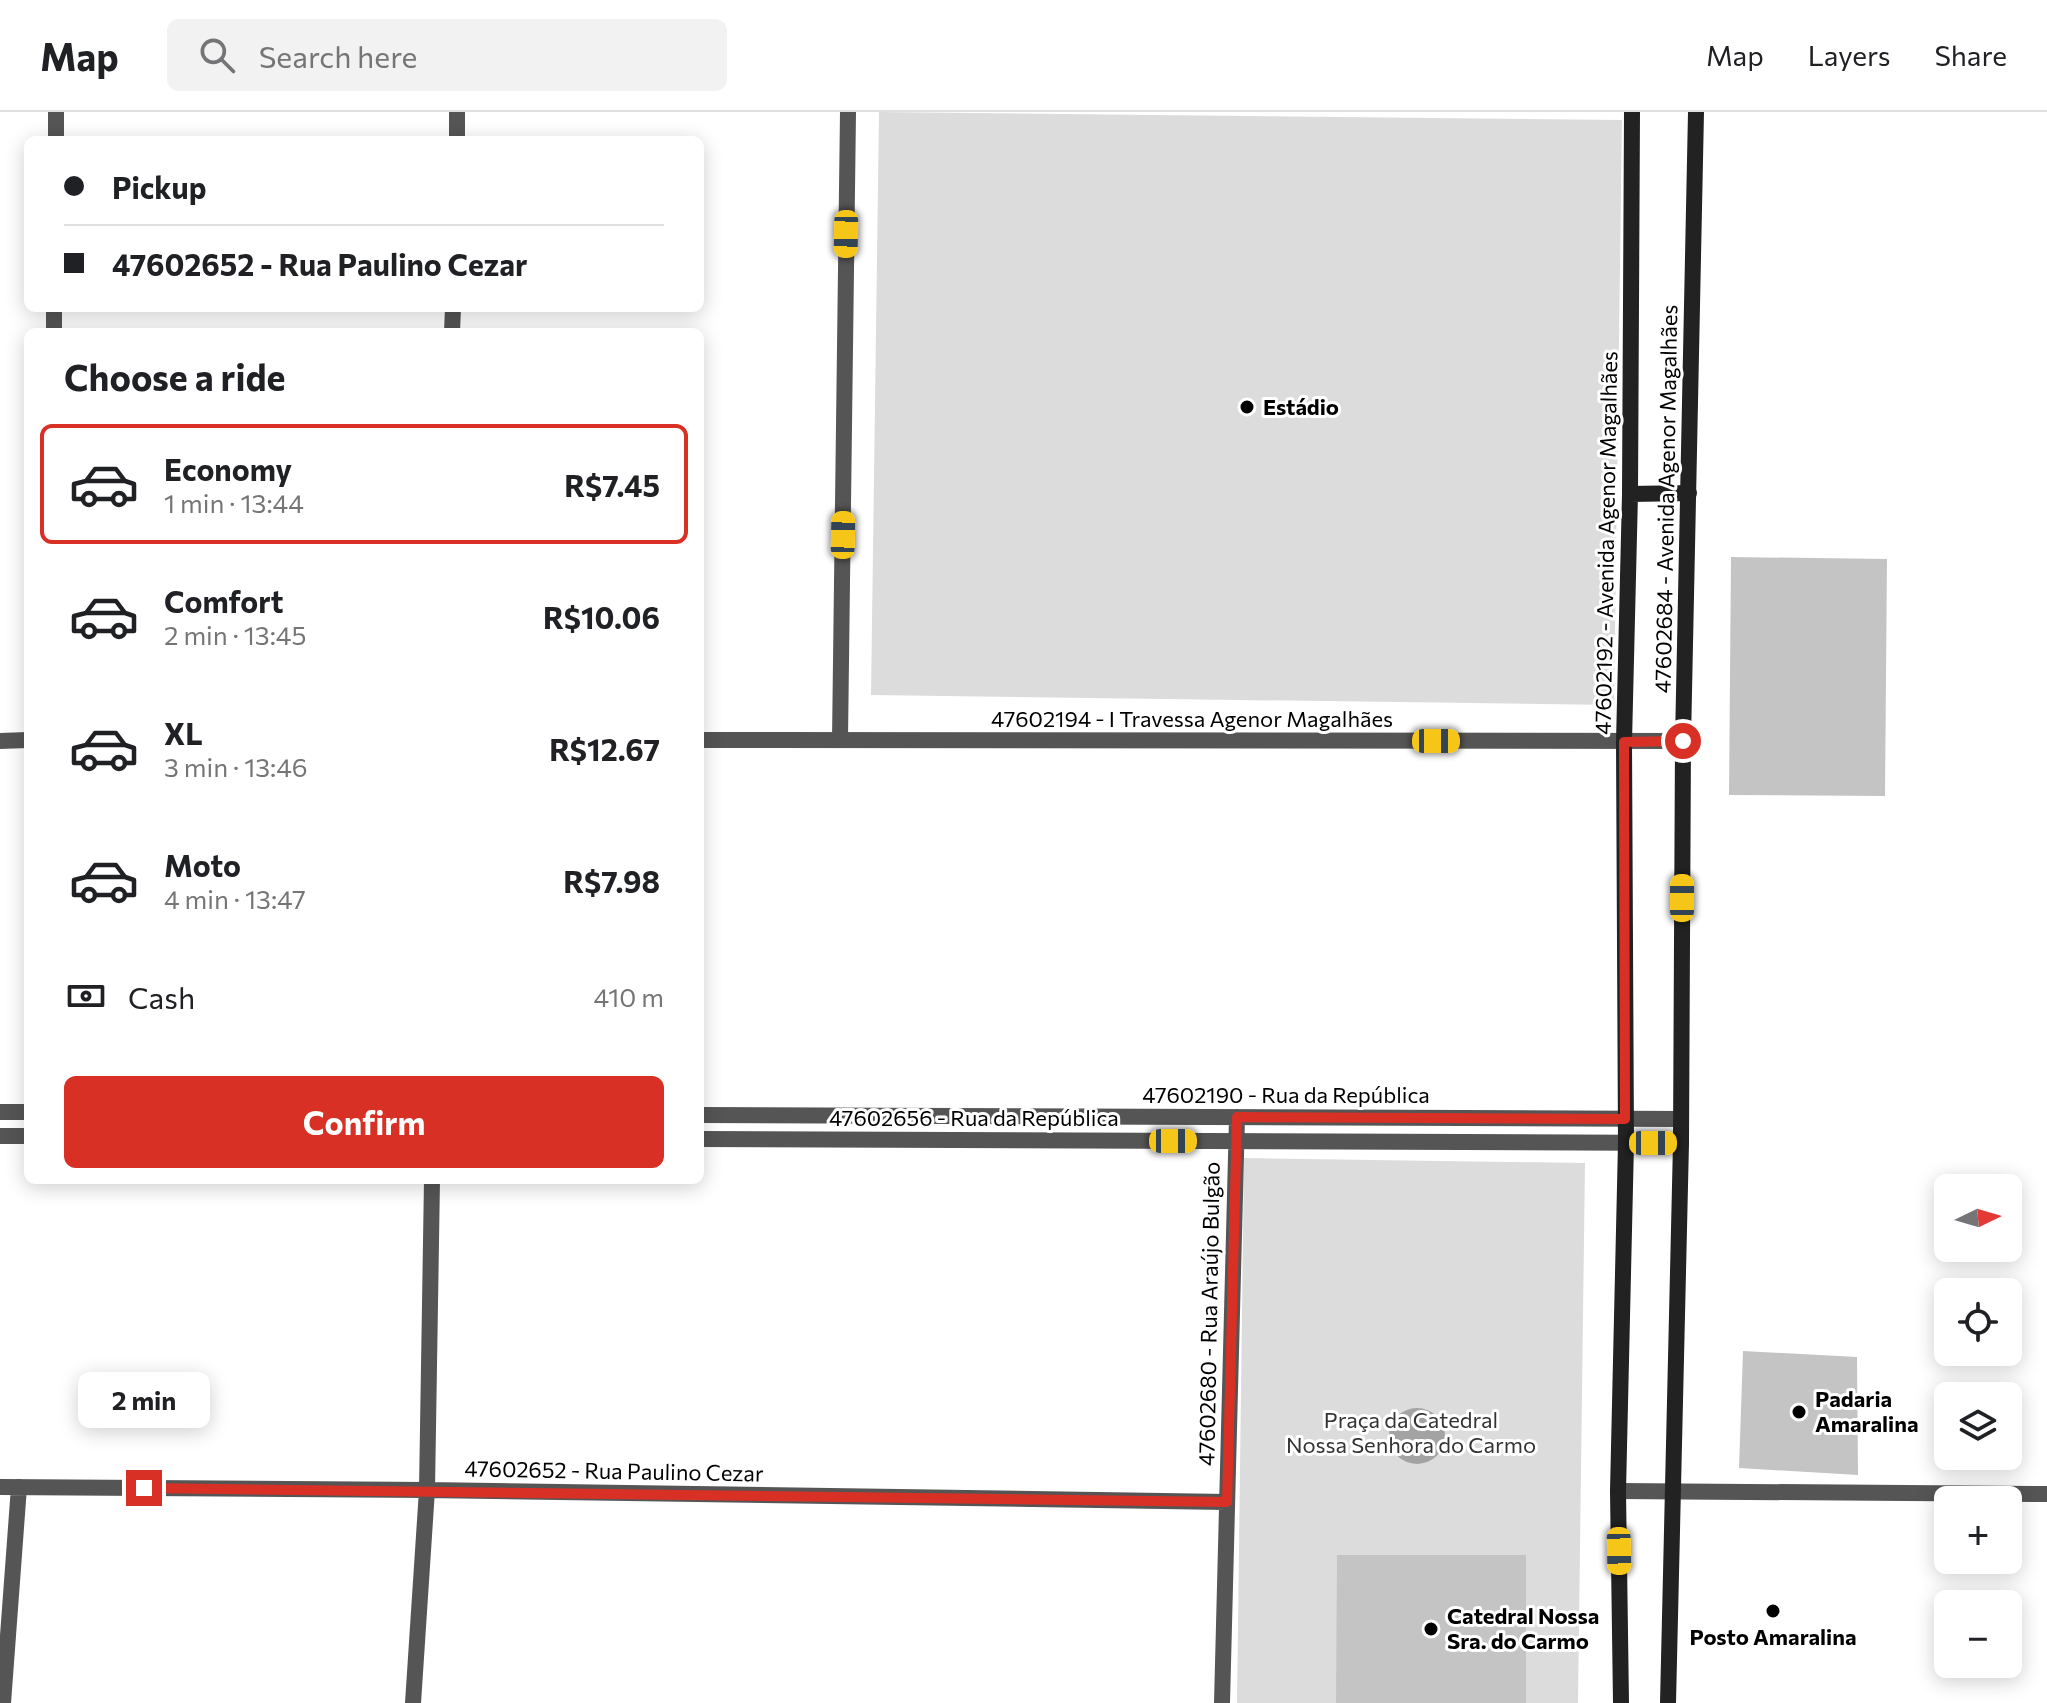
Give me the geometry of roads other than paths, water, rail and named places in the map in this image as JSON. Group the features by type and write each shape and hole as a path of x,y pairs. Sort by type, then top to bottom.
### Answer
{"main road":[{"name":"47602192 - Avenida Agenor Magalhães","path":"1625,1119 1624,742 1630,494 1632,112"},
{"name":"47602684 - Avenida Agenor Magalhães","path":"1668,1703 1681,1143 1683,741 1696,112"},
{"path":"1630,494 1689,493"},
{"path":"1621,1703 1618,1491 1625,1119"}],"street":[{"path":"56,112 56,136"},
{"path":"457,112 457,136"},
{"path":"840,740 848,112"},
{"path":"0,741 24,740"},
{"name":"47602194 - I Travessa Agenor Magalhães","path":"704,740 1683,741"},
{"path":"0,1112 24,1112"},
{"name":"47602190 - Rua da República","path":"704,1115 1680,1119"},
{"name":"47602680 - Rua Araújo Bulgão","path":"1222,1703 1237,1117"},
{"path":"0,1136 24,1136"},
{"name":"47602656 - Rua da República","path":"704,1139 1681,1143"},
{"path":"413,1703 427,1490 432,1184"},
{"name":"47602652 - Rua Paulino Cezar","path":"0,1487 1227,1502"},
{"path":"3,1703 19,1487"},
{"path":"1618,1491 2047,1494"}],"place":[{"name":"Estádio","path":"1247,407"},
{"name":"Padaria Amaralina","path":"1799,1412"},
{"name":"Posto Amaralina","path":"1773,1611"},
{"name":"Catedral Nossa Sra. do Carmo","path":"1431,1629"}],"park label":[{"name":"Praça da Catedral Nossa Senhora do Carmo","path":"1411,1432"}]}
